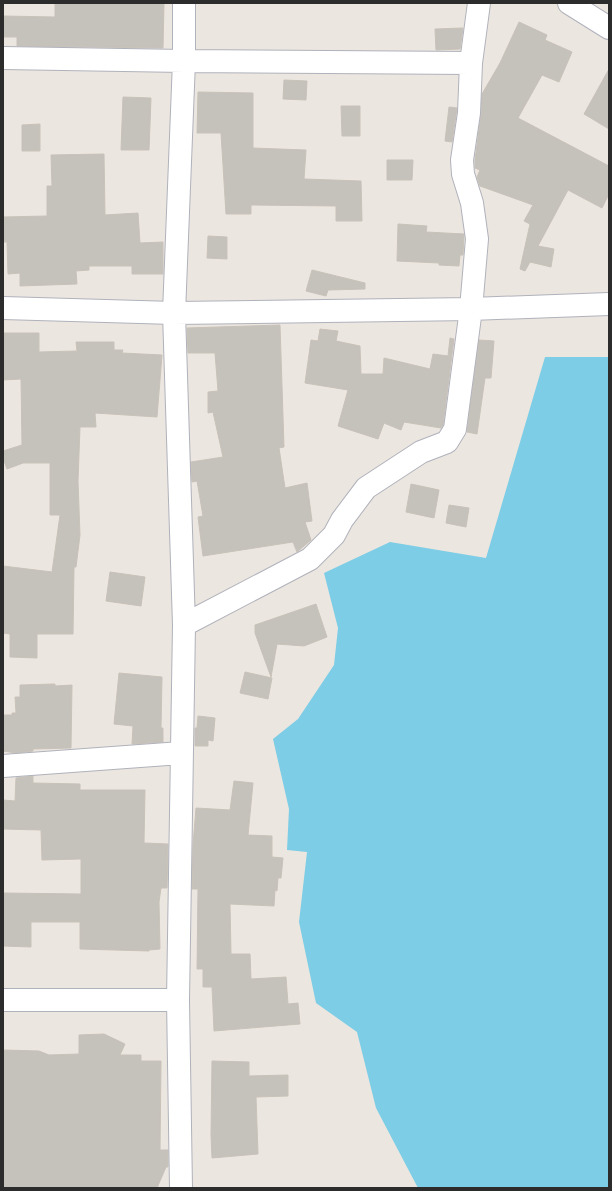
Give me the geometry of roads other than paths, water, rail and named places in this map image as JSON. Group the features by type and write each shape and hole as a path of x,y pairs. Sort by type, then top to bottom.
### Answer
{"street":[{"path":"181,1188 178,1000 184,625 174,313 184,61 184,3"},
{"path":"184,625 310,559 334,535 342,520 366,488 421,452 447,442 455,428 471,309 477,239 472,203 463,174 462,160 468,113 471,63 479,3"},
{"path":"569,3 609,28"},
{"path":"3,58 471,63"},
{"path":"3,308 174,313 471,309 609,304"},
{"path":"3,766 181,754"},
{"path":"3,1000 178,1000"}],"water":[{"path":"545,357 609,357 609,1188 418,1188 376,1108 357,1032 316,1003 299,922 307,852 287,850 289,809 273,739 298,719 334,665 338,628 324,573 390,542 486,558"}]}
